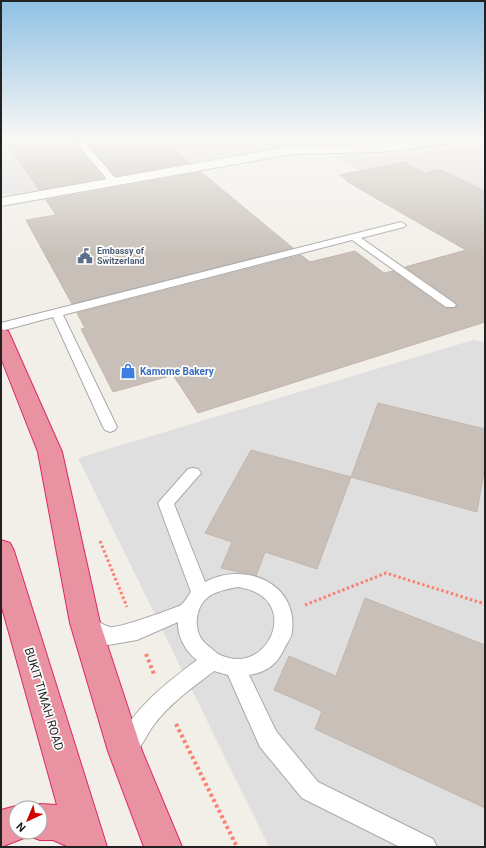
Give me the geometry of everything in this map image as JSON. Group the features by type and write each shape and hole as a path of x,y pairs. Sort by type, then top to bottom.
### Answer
{"highway":[{"path":"1,335 50,452 85,623 125,750 163,847"},
{"name":"BUKIT TIMAH ROAD","path":"1,551 6,598 86,840"},
{"path":"48,822 53,822 86,840"}],"street":[{"path":"1,202 133,178"}],"lane":[{"path":"110,178 113,181"},
{"path":"1,327 401,225"},
{"path":"353,237 450,305"},
{"path":"57,313 110,428"},
{"path":"193,473 166,503 200,593"},
{"path":"238,580 258,584 274,596 283,613 283,632 274,650 260,664 235,668 212,661 195,647 187,629 190,610 200,593 218,583 238,580"},
{"path":"85,623 108,636 137,632 150,624 190,610"},
{"path":"125,750 149,714 178,686 212,661"},
{"path":"235,668 268,739 310,790 424,847"}],"path":[{"path":"283,613 386,572 485,604"},
{"path":"137,632 164,699 237,847"}],"shaded area":[{"path":"1,178 108,178 12,195 1,193"},
{"path":"372,178 485,178 485,239"},
{"path":"473,340 485,342 485,847 269,847 78,458"}],"building":[{"path":"31,178 104,178 39,190"},
{"path":"170,178 208,178 293,248 72,304 26,220 56,215 46,200"},
{"path":"343,178 457,178 485,191 485,322 198,413 173,375 113,392 81,329 85,328 77,313 301,255 310,262 355,251 384,273 393,271 445,308 455,308 458,305 455,302 405,267 466,250 346,181 347,180"},
{"path":"378,403 485,429 485,466 477,512 351,477"},
{"path":"251,450 351,477 317,569 265,552 256,576 221,568 232,542 205,533"},
{"path":"365,598 485,645 485,808 315,729 322,711 274,690 289,656 336,676"}],"place":[{"name":"Embassy of Switzerland","path":"85,256"},
{"name":"Kamome Bakery","path":"128,371"}]}
